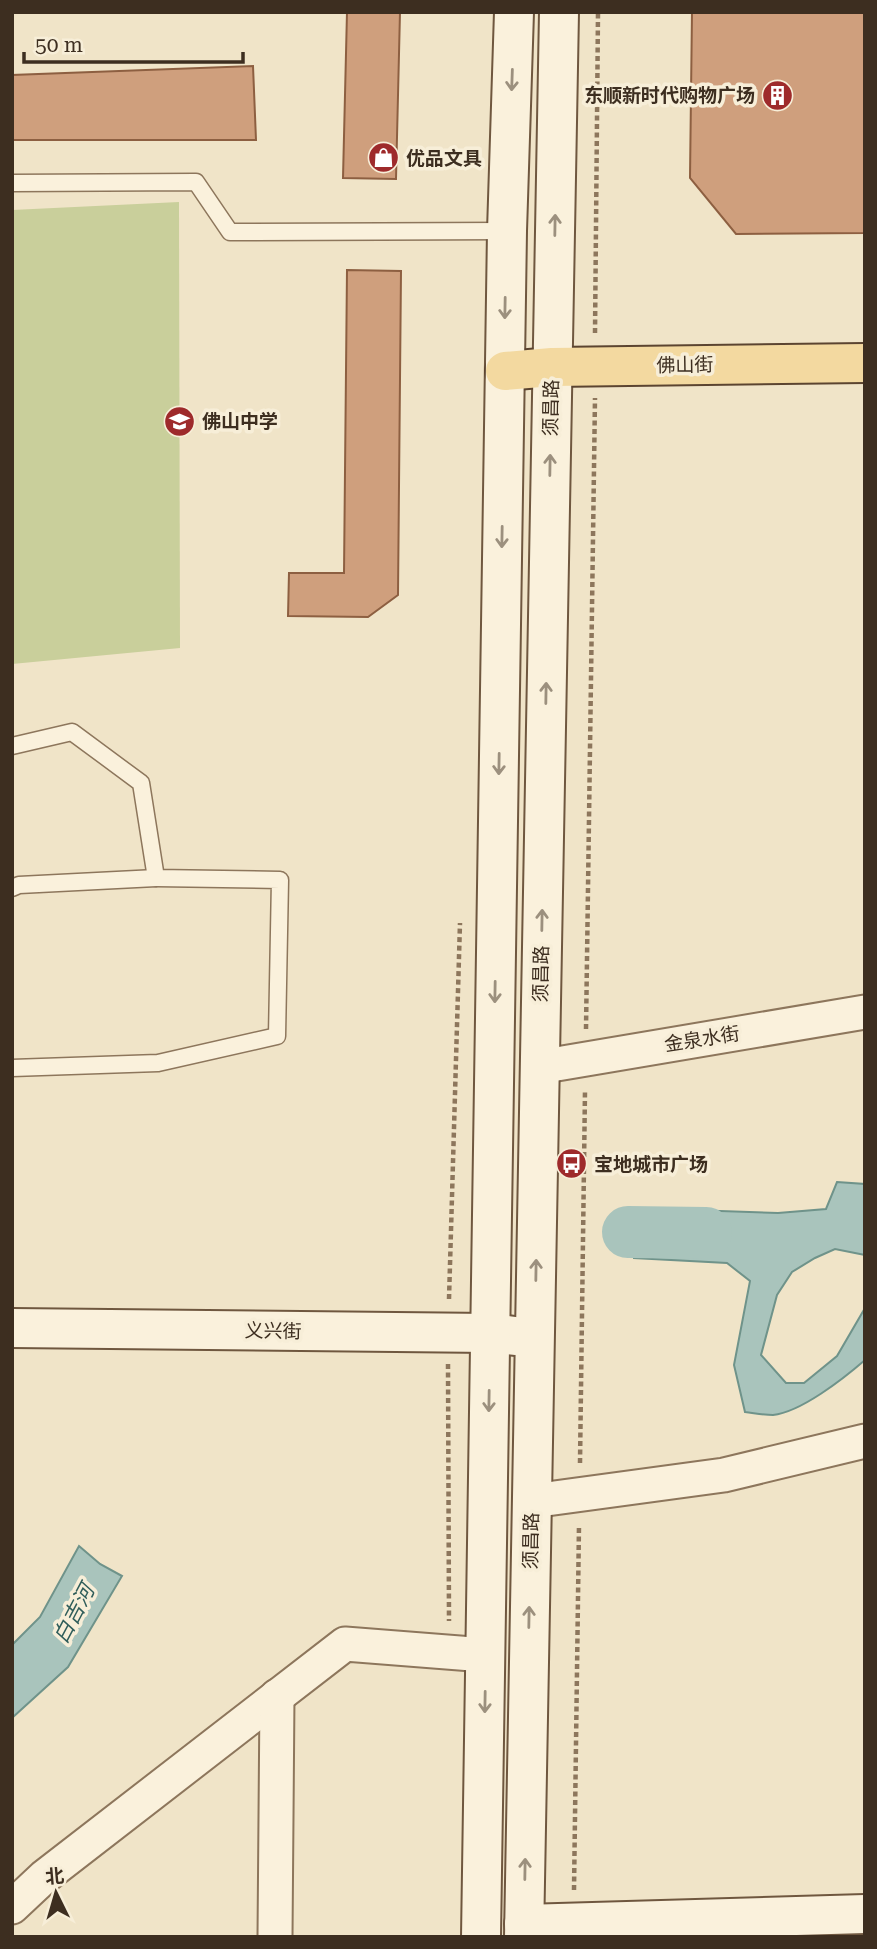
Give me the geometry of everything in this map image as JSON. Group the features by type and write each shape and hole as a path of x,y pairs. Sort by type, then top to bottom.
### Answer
{"main road":[{"path":"481,1937 507,232 514,12"},
{"name":"须昌路","path":"524,1930 559,12"},
{"name":"佛山街","path":"505,371 552,367 865,363"},
{"name":"义兴街","path":"12,1328 490,1333 534,1338"},
{"path":"524,1930 574,1923 865,1914"}],"street":[{"name":"金泉水街","path":"539,1067 865,1012"},
{"path":"531,1501 724,1475 865,1441"},
{"path":"12,1907 44,1877 345,1644 485,1655"},
{"path":"275,1937 277,1696"}],"lane":[{"path":"12,183 196,182 230,232 507,232"},
{"path":"12,746 72,732 141,783 156,878"},
{"path":"12,888 19,885 156,878 280,880 277,1036 158,1063 12,1068"}],"path":[{"path":"574,1923 598,12"}],"green space":[{"path":"179,202 180,648 12,664 12,210"}],"water":[{"path":"837,1182 865,1184 865,1255 835,1249 792,1272 777,1295 761,1355 786,1383 804,1383 837,1356 865,1308 865,1360 834,1385 796,1408 773,1415 745,1412 734,1365 750,1281 727,1263 634,1258 633,1208 778,1213 826,1209"},
{"name":"白吉河","path":"79,1546 100,1564 122,1576 68,1667 12,1718 12,1645 40,1617"}],"building":[{"path":"347,12 400,12 396,179 343,178"},
{"name":"东顺新时代购物广场","path":"692,12 865,12 865,233 736,234 690,178"},
{"path":"253,66 256,140 12,140 12,75"},
{"path":"347,270 401,271 398,595 368,617 288,616 289,573 344,573"}],"waterway":[{"path":"628,1232 706,1233"}],"place":[{"name":"东顺新时代购物广场","path":"778,95"},
{"name":"优品文具","path":"383,158"},
{"name":"佛山中学","path":"179,421"},
{"name":"宝地城市广场","path":"571,1164"}]}
